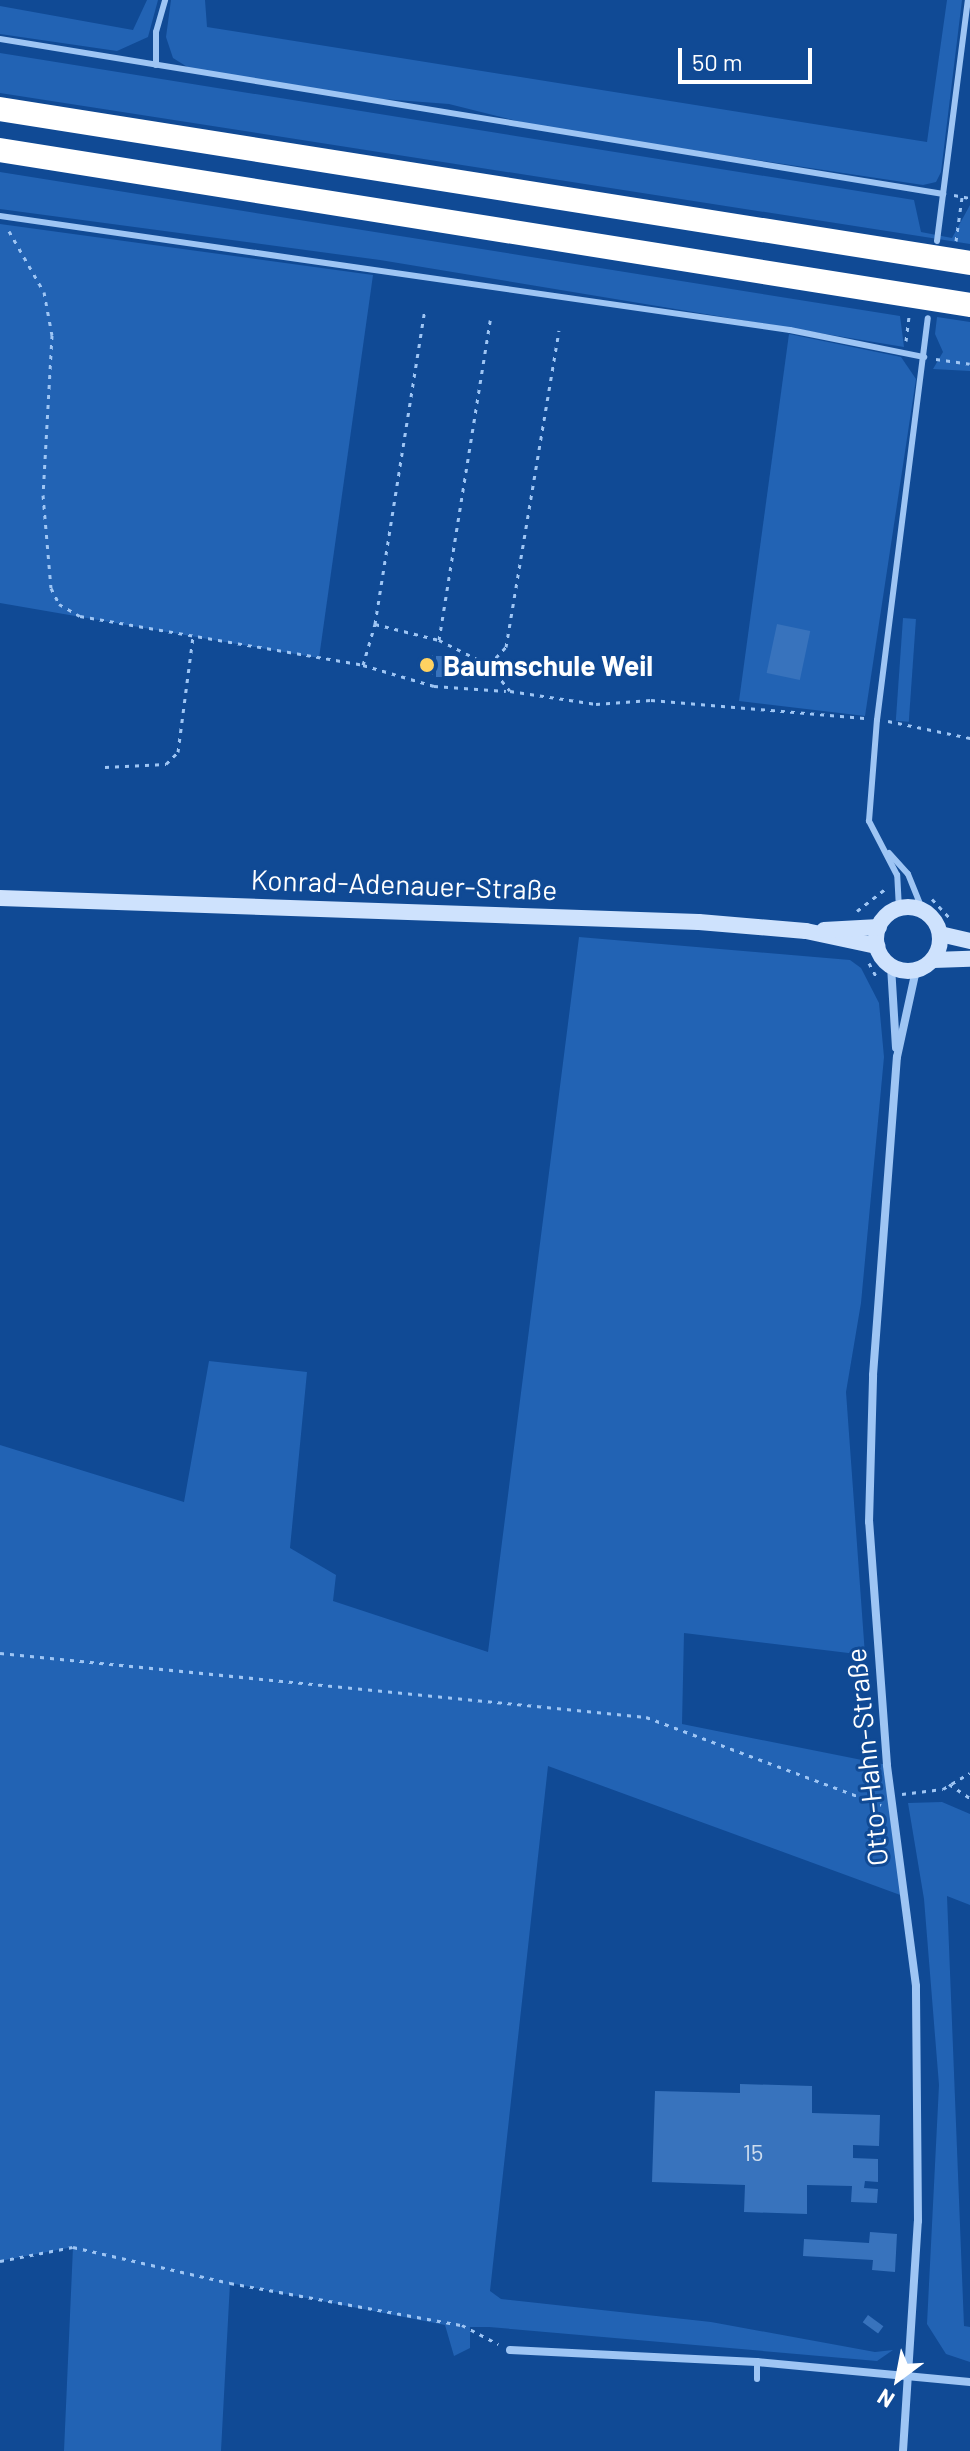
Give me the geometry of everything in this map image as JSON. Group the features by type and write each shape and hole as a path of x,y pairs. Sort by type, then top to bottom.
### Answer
{"highway":[{"path":"0,109 962,262"},
{"path":"0,150 970,305"}],"main road":[{"name":"Konrad-Adenauer-Straße","path":"0,898 429,910 806,931 879,927"},
{"path":"970,941 923,911 899,909 879,927 877,946 891,966 916,970 933,960 970,959"},
{"path":"933,960 947,929"},
{"name":"Konrad-Adenauer-Straße","path":"806,931 877,946"}],"street":[{"name":"Otto-Hahn-Straße","path":"891,966 897,1057"},
{"name":"Otto-Hahn-Straße","path":"903,2451 920,2114 916,1986 890,1794 869,1522 873,1375 897,1057 916,970"},
{"path":"510,2350 757,2362 970,2382"}],"lane":[{"path":"156,65 156,32 165,0"},
{"path":"937,241 968,0"},
{"path":"0,39 282,89 943,194"},
{"path":"0,216 790,330 924,357"},
{"path":"899,909 897,875 869,821 877,720 928,318"},
{"path":"881,845 908,874 923,911"},
{"path":"757,2362 757,2379"}],"path":[{"path":"962,197 962,262"},
{"path":"0,216 44,292 52,335 43,495 51,588 59,604 80,616 363,665 434,686 510,691 596,704 651,700 877,720 970,738"},
{"path":"905,353 911,296"},
{"path":"363,665 375,624 425,309"},
{"path":"439,640 490,320"},
{"path":"489,665 506,647 559,330"},
{"path":"924,357 970,364"},
{"path":"375,624 439,640 489,665 510,691"},
{"path":"105,767 166,764 178,752 193,636"},
{"path":"925,886 947,929"},
{"path":"853,916 882,887 891,887"},
{"path":"863,958 874,967 880,993"},
{"path":"0,1653 646,1717 892,1810"},
{"path":"890,1794 927,1793 970,1773"},
{"path":"949,1784 970,1798"},
{"path":"1,2259 73,2247 230,2283 462,2325 510,2350"}],"shaded area":[{"path":"147,0 158,0 148,37 117,51 0,34 0,6 133,30"},
{"path":"171,0 205,0 207,27 927,142 947,0 962,0 941,172 936,182 923,185 545,128 449,104 356,97 189,68 173,58 166,37"},
{"path":"0,53 914,200 921,232 952,238 970,205 970,244 0,93"},
{"path":"0,172 900,316 904,347 380,260 0,209"},
{"path":"0,224 373,275 319,658 0,603"},
{"path":"937,317 970,322 970,371 933,369 943,352 935,334"},
{"path":"789,334 901,357 916,379 865,716 739,701"},
{"path":"903,618 916,619 909,722 896,721"},
{"path":"579,937 850,960 861,968 879,1003 884,1057 861,1303 846,1392 865,1655 684,1633 682,1724 887,1765 903,1896 548,1766 490,2291 501,2299 711,2322 875,2352 893,2350 877,2361 470,2327 470,2348 454,2356 445,2325 230,2283 221,2451 64,2451 73,2247 0,2261 0,1445 184,1502 209,1361 307,1372 290,1548 336,1575 333,1601 488,1652"},
{"path":"942,1802 970,1814 970,1905 947,1896 964,2326 970,2327 970,2362 946,2354 927,2324 939,2085 924,1899 908,1803"}],"building":[{"path":"777,624 810,631 800,680 767,673"},
{"name":"Baumschule Weil","path":"423,655 433,655 433,675 423,675"},
{"path":"436,656 446,656 446,677 436,677"},
{"path":"740,2084 812,2086 812,2113 880,2115 879,2146 853,2145 853,2158 878,2159 878,2182 865,2181 864,2188 878,2189 877,2203 851,2202 852,2186 807,2185 807,2214 744,2212 745,2185 652,2182 655,2091 740,2093"},
{"path":"870,2232 897,2234 895,2272 872,2270 873,2260 803,2256 804,2239 869,2243"},
{"path":"868,2315 883,2326 878,2333 863,2322"}],"place":[{"name":"Baumschule Weil","path":"427,665"}]}
